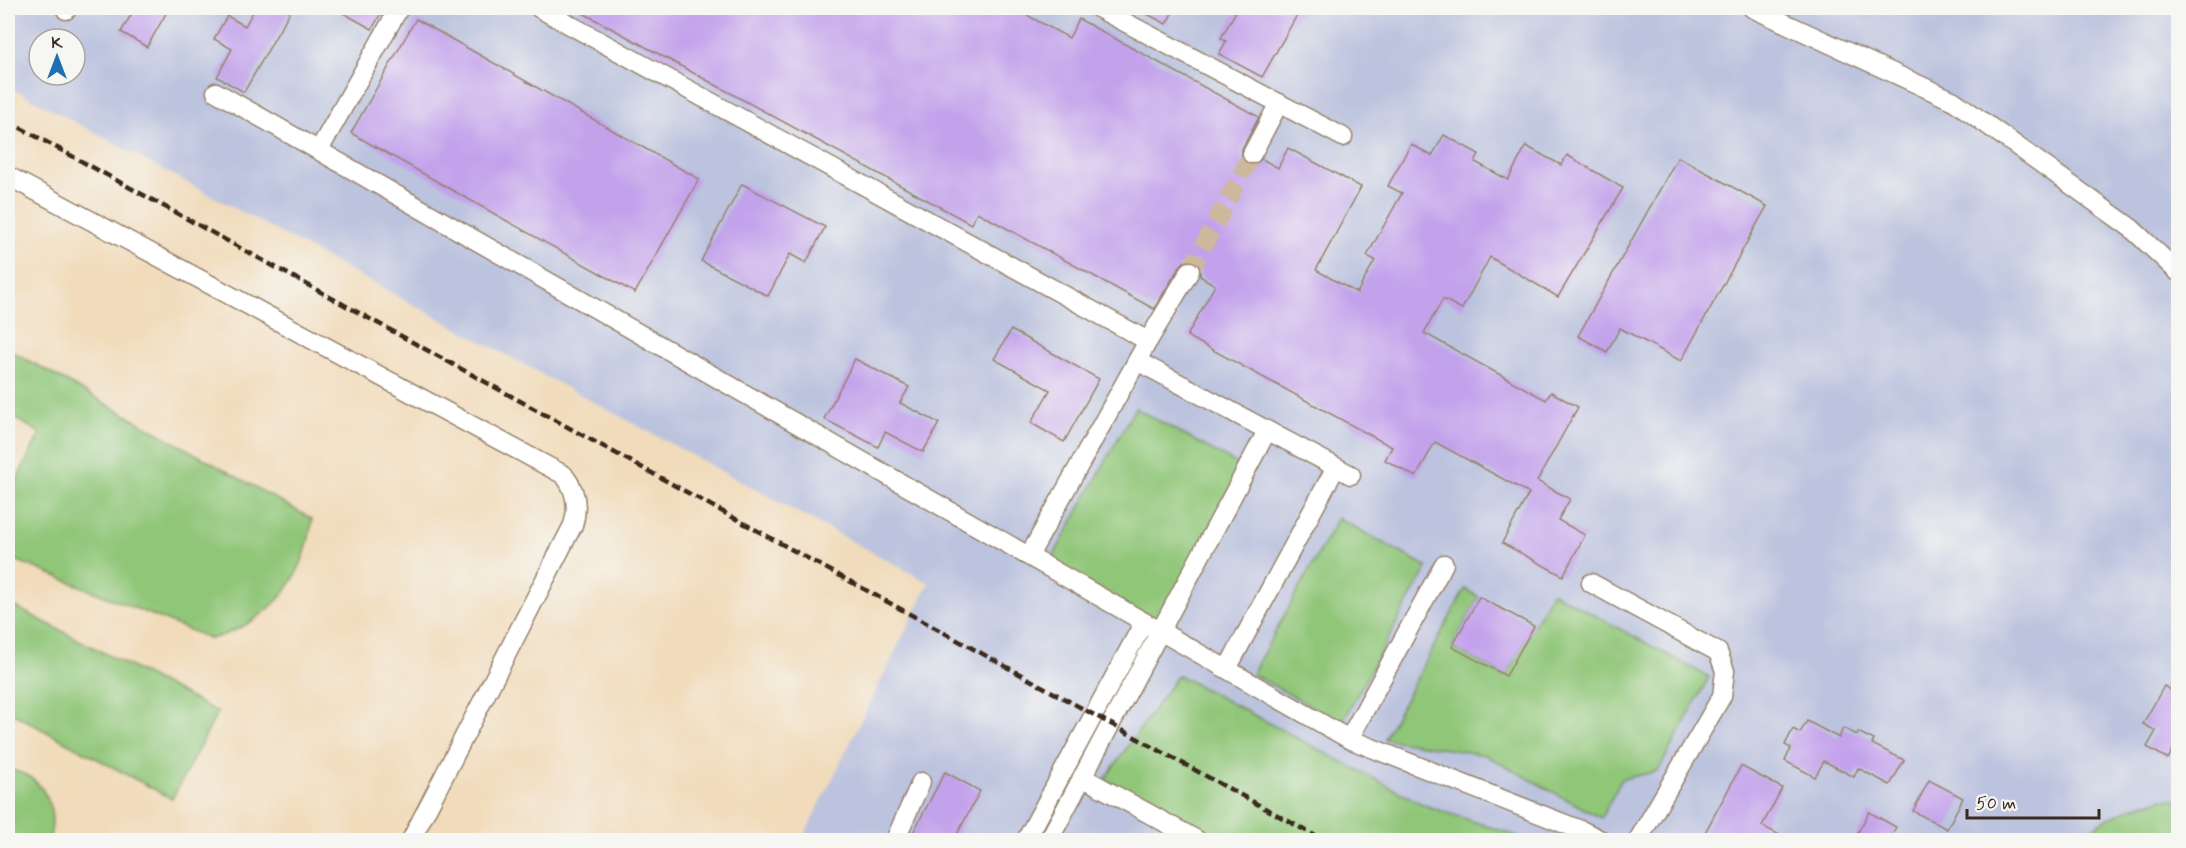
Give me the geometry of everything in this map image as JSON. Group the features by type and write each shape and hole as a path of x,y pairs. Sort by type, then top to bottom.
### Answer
{"street":[{"path":"319,150 399,8"},
{"path":"539,8 1148,341"},
{"path":"1098,8 1343,136"},
{"path":"1752,8 1954,101 2131,228 2178,272"},
{"path":"216,92 1349,739 1583,831 1600,840"},
{"path":"1252,154 1279,103"},
{"path":"8,176 564,475 569,482 576,497 577,507 573,525 411,840"},
{"path":"1023,553 1029,556 1148,341 1190,271"},
{"path":"1137,361 1343,471 1227,669"},
{"path":"1026,840 1267,431"},
{"path":"1349,739 1444,564"},
{"path":"1591,583 1718,652 1725,671 1722,696 1638,840"},
{"path":"1049,840 1082,777 1151,626"},
{"path":"1082,777 1197,840"},
{"path":"895,840 921,782"}],"shaded area":[{"path":"8,8 2178,8 2178,840 802,840 929,583 8,86"}],"green space":[{"path":"8,349 312,519 302,562 293,580 281,596 251,622 211,639 8,557 8,497 40,433 8,414"},
{"path":"1135,408 1243,467 1158,623 1049,564"},
{"path":"1338,518 1427,567 1342,723 1252,674"},
{"path":"1465,589 1479,597 1452,647 1506,676 1552,592 1709,677 1658,771 1622,779 1601,818 1485,755 1384,739"},
{"path":"8,603 218,712 172,799 8,711"},
{"path":"1178,675 1424,805 1529,840 1213,840 1105,779"},
{"path":"8,770 31,778 45,795 52,816 49,840 8,840"},
{"path":"2162,799 2178,799 2178,840 2083,840 2096,826 2106,820 2142,804"}],"building":[{"path":"135,8 169,8 147,47 121,32"},
{"path":"255,8 292,8 244,92 217,77 232,49 214,39 227,16 245,26"},
{"path":"334,8 384,8 372,29"},
{"path":"574,8 1014,8 1069,38 1079,19 1259,117 1242,149 1242,159 1246,164 1253,165 1262,159 1278,168 1288,148 1361,187 1316,270 1357,293 1375,260 1367,256 1402,193 1388,186 1411,144 1432,156 1444,135 1479,154 1475,162 1508,180 1526,146 1561,165 1567,155 1623,188 1558,297 1490,257 1462,309 1443,299 1424,333 1546,400 1551,392 1578,407 1537,481 1570,499 1558,520 1585,535 1563,576 1502,543 1529,493 1435,442 1416,477 1385,460 1392,447 1187,336 1215,285 1200,276 1200,266 1195,261 1185,261 1180,266 1154,309 977,212 971,224"},
{"path":"1136,8 1175,8 1166,24"},
{"path":"1238,8 1301,8 1262,77 1219,54 1226,41 1221,38"},
{"path":"416,19 699,179 635,293 351,133"},
{"path":"1678,157 1767,206 1681,361 1620,328 1607,352 1578,336"},
{"path":"742,184 825,227 806,263 790,254 768,296 701,261"},
{"path":"1011,330 1099,379 1064,442 1031,423 1050,390 994,359"},
{"path":"855,359 909,387 900,403 939,423 923,452 885,432 878,447 824,419"},
{"path":"1479,597 1534,626 1506,676 1452,647"},
{"path":"2164,686 2178,694 2178,740 2168,759 2147,747 2156,731 2143,724"},
{"path":"1807,721 1839,738 1843,728 1857,735 1858,732 1874,740 1872,744 1904,760 1890,785 1858,768 1854,777 1824,761 1815,777 1785,761 1791,748 1785,745 1793,729 1800,733"},
{"path":"1741,766 1782,788 1762,826 1789,840 1701,840"},
{"path":"945,772 980,791 954,840 909,840"},
{"path":"1929,780 1963,798 1947,829 1913,811"},
{"path":"1869,812 1896,827 1889,840 1854,840"}],"tunnel":[{"path":"1190,271 1252,154"}],"railway":[{"path":"8,121 1323,840"}]}
